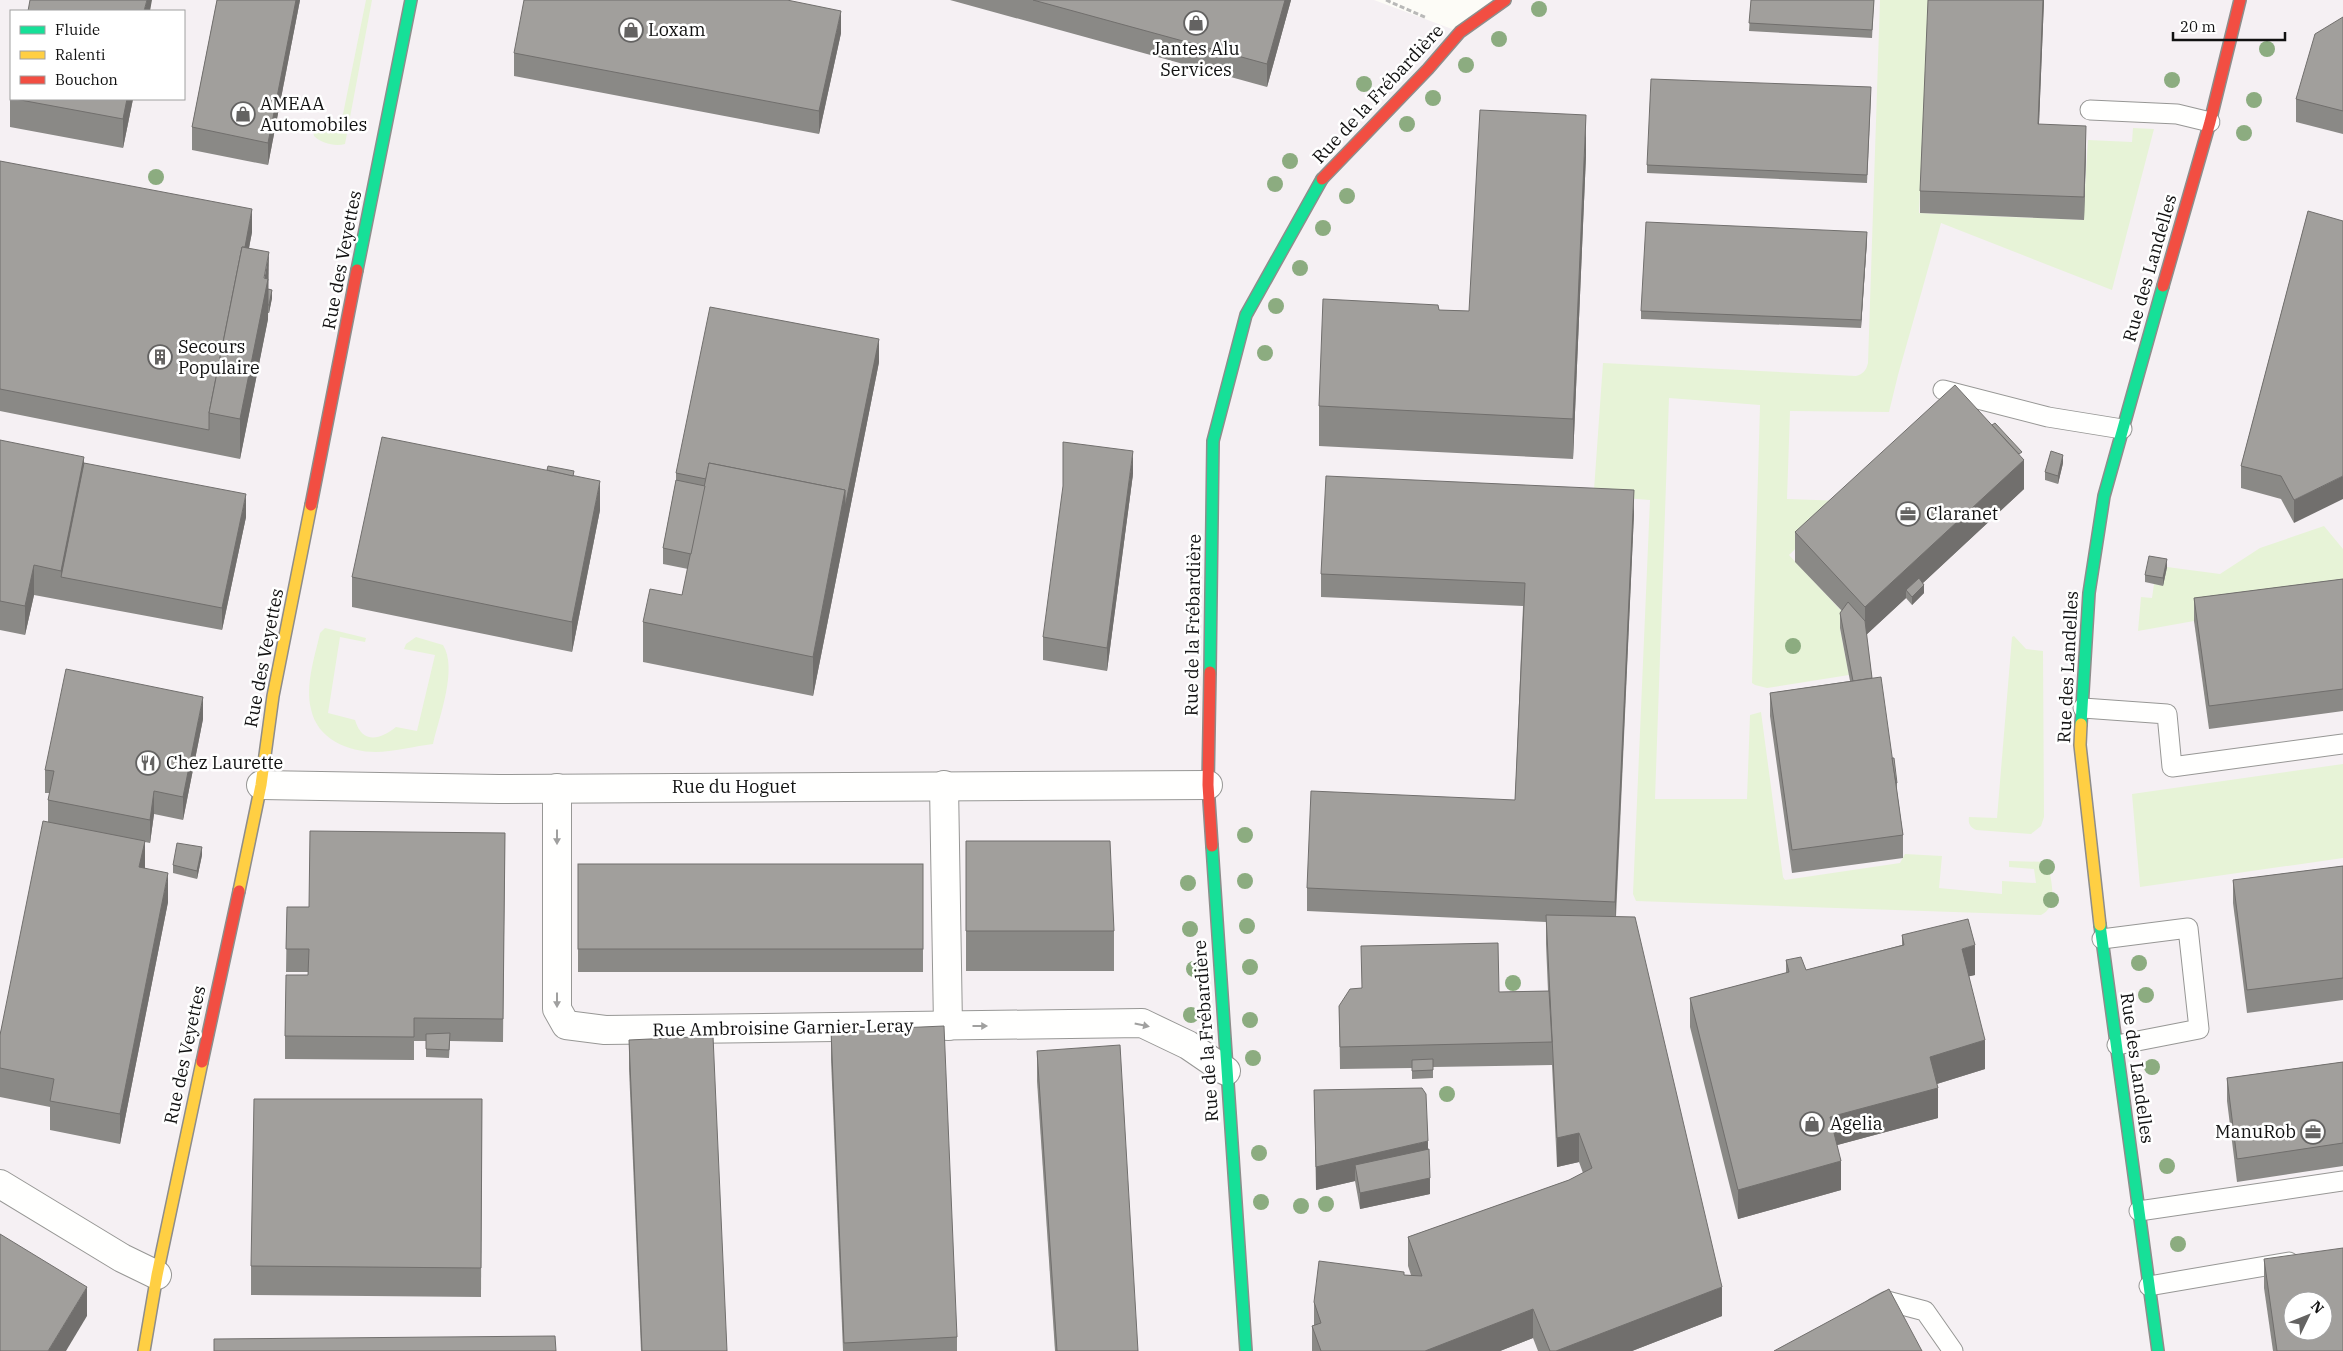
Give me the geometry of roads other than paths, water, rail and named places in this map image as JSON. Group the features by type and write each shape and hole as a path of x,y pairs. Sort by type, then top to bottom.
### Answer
{"street":[{"name":"Rue des Veyettes","path":"144,1351 157,1275 261,785 273,696 411,0"},
{"name":"Rue de la Frébardière","path":"1246,1351 1208,785 1213,441 1246,315 1324,176 1428,69 1460,32 1505,0"},
{"name":"Rue des Landelles","path":"2158,1351 2102,939 2080,745 2088,593 2103,503 2122,429 2210,122 2240,0"},
{"name":"Rue du Hoguet","path":"261,785 557,788 1208,785"},
{"path":"944,785 948,1026"},
{"name":"Rue Ambroisine Garnier-Leray","path":"557,788 557,1009 566,1025 605,1030 1142,1023 1188,1045 1226,1072"},
{"path":"0,1184 122,1258 157,1275"}],"lane":[{"path":"2090,110 2177,114 2210,122"},
{"path":"1943,390 2048,417 2122,429"},
{"path":"2083,708 2167,714 2172,766 2343,744"},
{"path":"2102,939 2188,928 2199,1029 2117,1045"},
{"path":"2139,1211 2343,1181"},
{"path":"2149,1286 2304,1259"},
{"path":"1862,1315 1887,1301 1925,1311 1953,1351"}],"place":[{"name":"Jantes Alu Services","path":"1196,23"},
{"name":"Loxam","path":"631,30"},
{"name":"AMEAA Automobiles","path":"243,114"},
{"name":"Secours Populaire","path":"160,357"},
{"name":"Claranet","path":"1908,514"},
{"name":"Chez Laurette","path":"148,763"},
{"name":"Agelia","path":"1812,1124"},
{"name":"ManuRob","path":"2313,1132"}]}
